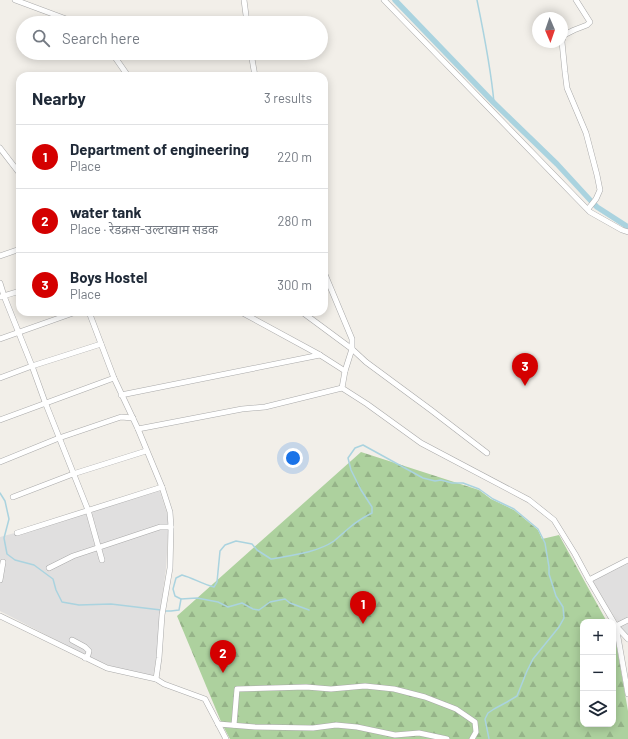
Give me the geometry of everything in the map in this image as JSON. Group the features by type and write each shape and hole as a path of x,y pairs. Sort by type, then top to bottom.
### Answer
{"street":[{"path":"15,0 58,16"},
{"path":"244,0 246,16"},
{"path":"384,0 589,208 590,212 628,232"},
{"path":"568,33 587,25 590,22 576,0"},
{"path":"562,48 567,88 586,133 600,190 596,199 589,208"},
{"path":"117,60 125,72"},
{"path":"252,60 254,72"},
{"path":"0,148 16,169"},
{"path":"0,256 16,250"},
{"path":"328,282 352,339 352,349 345,371 342,388"},
{"path":"0,283 2,296 19,332 88,510 102,560"},
{"path":"2,296 16,292"},
{"path":"0,339 65,316"},
{"path":"90,316 121,395 138,429 162,487 170,512 170,568 162,615 156,679"},
{"path":"248,316 320,355 345,371"},
{"path":"307,316 487,453"},
{"path":"0,378 101,344"},
{"path":"121,395 320,355"},
{"path":"0,420 45,402 114,378"},
{"path":"138,429 265,407 342,388 421,443 529,500 554,520 612,619"},
{"path":"0,462 59,438 120,417 133,418"},
{"path":"13,497 73,474 146,451"},
{"path":"17,533 162,487"},
{"path":"49,568 73,556 160,527 171,528"},
{"path":"589,580 628,560"},
{"path":"0,580 3,562"},
{"path":"0,616 107,668 156,679 164,684 205,699 226,739"},
{"path":"616,626 628,620"},
{"path":"616,626 628,639"},
{"path":"616,626 628,694"},
{"path":"72,640 89,650 88,655 85,658"},
{"path":"234,725 237,689 306,687 331,689 365,686 394,689 425,697 456,710 475,722 476,732 472,739"},
{"path":"218,724 255,727 313,728 343,726 357,727 395,735 420,733 447,739"}],"shaded area":[{"path":"158,486 168,516 168,535 166,568 153,677 120,670 89,657 0,611 0,537"},
{"path":"628,562 628,639 616,619 592,581"}],"green space":[{"path":"361,452 479,490 491,499 514,510 538,530 542,539 559,535 605,619 580,619 580,727 616,727 616,643 628,711 628,739 230,739 222,724 177,616"}],"waterway":[{"path":"395,0 494,103 557,164 597,207 628,227"},
{"path":"477,0 485,38 494,103"},
{"path":"165,611 179,610 181,599 175,596 173,589 176,578 182,575 214,587 217,582 220,551 225,545 236,541 252,544 257,550 271,559 304,553 320,548 334,541 354,524 372,513 372,507 351,470 348,458 355,448 363,445 423,478 435,481 441,480 452,483 463,483 479,489 493,499 514,509 538,529 545,543 549,574 556,596 563,607 564,618 559,627 533,659 517,696 488,713 485,719 489,739"},
{"path":"0,493 5,501 9,519 4,538 7,554 15,560 34,565 53,579 56,590 62,602 79,605 111,604 161,610"},
{"path":"181,599 197,598 218,602 228,607 242,603 253,609 259,610 270,602 285,599 290,603 309,610"}],"place":[{"name":"Boys Hostel","path":"525,386"},
{"name":"Department of engineering","path":"363,624"},
{"name":"water tank","path":"223,673"}]}
